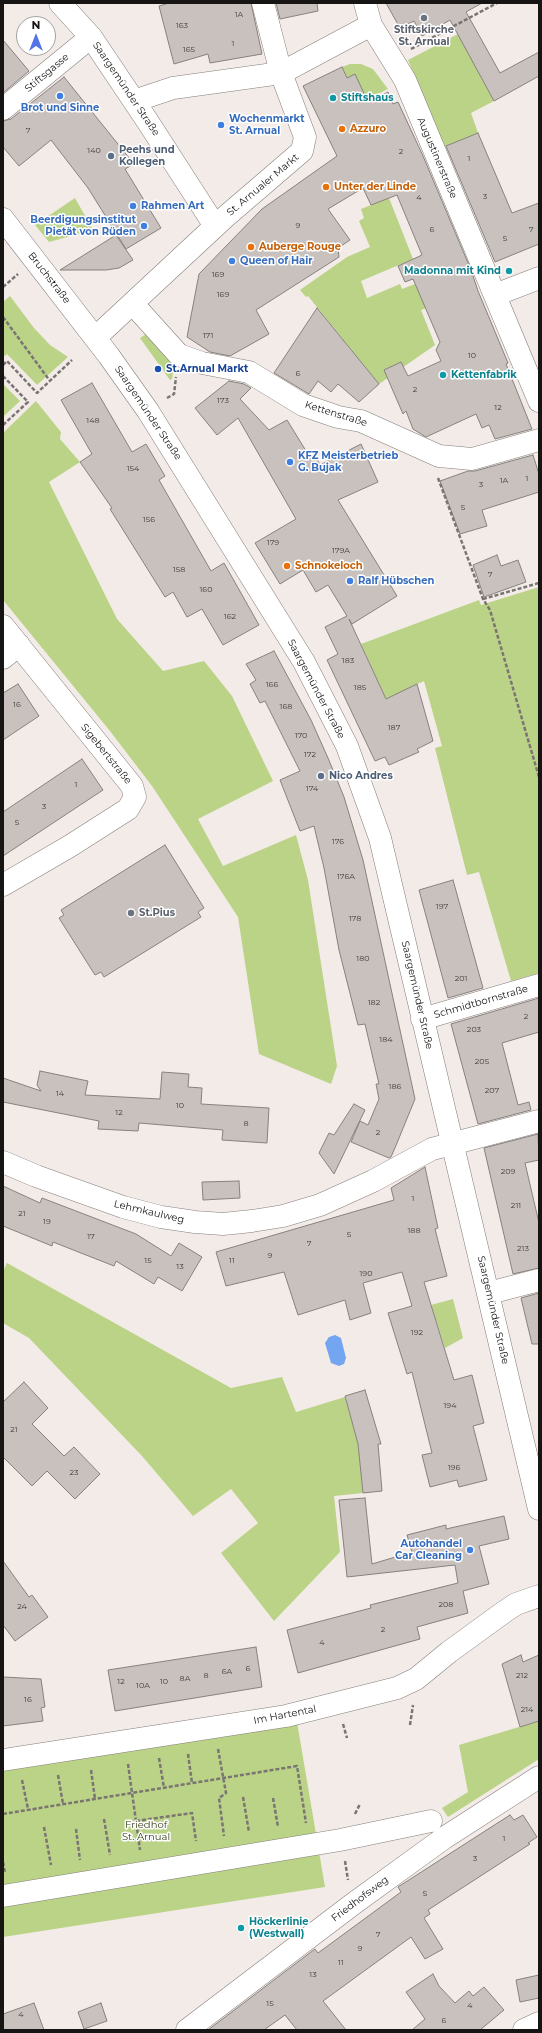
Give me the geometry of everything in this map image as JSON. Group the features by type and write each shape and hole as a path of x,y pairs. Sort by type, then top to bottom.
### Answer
{"street":[{"name":"Saargemünder Straße","path":"60,3 90,37 134,101 215,226"},
{"name":"St. Arnualer Markt","path":"215,226 302,151 305,137 281,73 263,3"},
{"name":"Augustinerstraße","path":"365,3 371,25 393,58 405,80 539,401"},
{"path":"134,101 173,88 281,73 371,25"},
{"name":"Stiftsgasse","path":"3,109 90,37"},
{"name":"Bruchstraße","path":"3,219 95,338"},
{"path":"95,338 215,226"},
{"path":"495,295 539,278"},
{"name":"Kettenstraße","path":"133,304 179,355 202,363 249,372 303,405 338,417 361,421 439,456 472,459 539,440"},
{"name":"Saargemünder Straße","path":"95,338 135,392 209,506 304,662 327,704 350,754 380,838 422,1019 489,1293 531,1440 539,1509"},
{"name":"Sigebertstraße","path":"3,626 11,652 132,786 135,797 128,809 70,846 3,884"},
{"name":"Schmidtbornstraße","path":"422,1019 539,985"},
{"name":"Lehmkaulweg","path":"3,1162 36,1176 123,1207 161,1217 223,1224 283,1216 320,1205 373,1181 432,1149 539,1120"},
{"path":"489,1293 539,1280"},
{"name":"Im Hartental","path":"3,1760 286,1716 397,1688 416,1679 449,1652 516,1604 539,1596"},
{"name":"Friedhofsweg","path":"187,2030 353,1904 444,1838 539,1777"},
{"path":"3,1896 340,1840 431,1821"},
{"path":"524,2030 539,2023"}],"path":[{"path":"393,58 497,3"},
{"path":"3,317 50,381"},
{"path":"3,365 7,361 37,393 72,360"},
{"path":"3,376 28,402 3,425"},
{"path":"439,456 438,481 483,599 490,610 539,777"},
{"path":"483,599 539,583"},
{"path":"218,1747 226,1793 219,1798 227,1859"},
{"path":"187,1752 192,1783"},
{"path":"159,1756 164,1788"},
{"path":"128,1762 143,1873"},
{"path":"3,1814 297,1766 308,1831"},
{"path":"56,1769 63,1804"},
{"path":"91,1769 95,1799"},
{"path":"21,1775 28,1810"},
{"path":"243,1797 253,1854"},
{"path":"273,1798 281,1850"},
{"path":"136,1821 192,1813 199,1863"},
{"path":"104,1820 113,1878"},
{"path":"44,1827 54,1887"},
{"path":"76,1830 84,1883"},
{"path":"340,1840 353,1904"}],"green space":[{"path":"458,34 494,101 471,113 478,133 444,147 408,60"},
{"path":"350,64 361,64 373,69 388,89 359,103 342,67"},
{"path":"75,198 93,230 49,242 35,225"},
{"path":"389,198 413,259 361,281 367,298 400,284 402,289 423,281 434,305 421,310 435,345 379,384 308,296 306,297 300,290 347,257 370,247 359,221 364,218 361,209"},
{"path":"10,296 34,328 50,345 68,357 37,385 7,354 3,357 3,302"},
{"path":"149,332 175,360 172,379 170,380 140,338"},
{"path":"3,384 20,401 3,417"},
{"path":"36,401 61,432 60,439 80,462 49,482 117,619 163,671 204,661 232,696 273,781 198,819 223,866 296,835 308,880 337,1066 331,1084 259,1054 238,917 152,786 110,731 3,600 3,433"},
{"path":"539,587 539,973 511,981 479,872 467,875 435,748 442,746 424,681 386,699 361,644 479,600 481,605"},
{"path":"7,1263 231,1388 282,1377 296,1412 345,1397 358,1444 363,1493 334,1496 340,1552 274,1621 221,1553 258,1523 231,1489 193,1516 142,1456 29,1338 3,1323 3,1271"},
{"path":"453,1299 463,1338 445,1348 431,1305"},
{"path":"539,1721 539,1759 448,1817 442,1808 468,1792 459,1745"},
{"name":"Friedhof St. Arnual","path":"297,1722 325,1887 3,1937 3,1768"}],"water":[{"path":"335,1335 341,1338 346,1358 344,1364 339,1366 331,1363 325,1343 329,1337"}],"building":[{"path":"169,3 251,3 262,54 210,63 208,54 174,64 159,6"},
{"path":"276,3 317,3 318,11 280,19"},
{"path":"386,3 482,3 466,12 500,73 539,52 539,76 494,101 450,20 422,36 414,21 400,28"},
{"path":"3,40 29,71 3,93"},
{"path":"342,67 347,78 355,74 368,102 388,92 393,104 398,102 423,156 471,270 478,291 508,363 506,364 532,429 495,439 489,425 482,428 476,414 426,437 413,429 406,411 403,414 384,370 401,362 408,376 441,361 436,350 440,342 413,279 405,282 398,266 422,255 397,195 371,205 363,188 328,209 350,240 338,248 339,257 256,310 269,334 230,356 210,352 187,337 199,274 262,209 337,156 303,86"},
{"path":"64,77 134,164 125,169 161,228 126,249 88,188 51,140 19,166 3,147 3,121 11,119"},
{"path":"478,133 512,213 539,203 539,244 495,262 446,146"},
{"path":"116,235 133,260 119,268 106,270 60,270"},
{"path":"317,308 379,384 359,402 338,384 331,392 318,381 309,394 274,373"},
{"path":"229,381 244,384 251,388 240,399 269,430 287,420 311,459 316,457 320,465 361,444 378,482 338,500 397,596 352,624 349,619 386,699 417,684 433,741 417,749 419,752 389,765 385,757 375,761 327,660 338,654 325,627 347,616 328,585 316,592 303,570 280,584 255,543 296,519 238,418 217,435 195,408"},
{"path":"92,383 132,452 146,444 165,476 159,480 211,571 224,563 259,625 223,645 202,609 187,617 173,592 165,597 110,509 112,508 80,462 92,454 61,400"},
{"path":"533,455 539,474 539,492 482,510 487,526 460,534 440,481 468,471 475,471"},
{"path":"497,555 501,566 518,560 526,582 484,597 473,565"},
{"path":"274,651 311,720 328,758 344,797 363,860 415,1099 391,1157 389,1158 351,1142 360,1121 368,1125 379,1099 376,1084 379,1084 365,1024 358,1025 339,950 324,868 314,826 300,831 280,780 300,771 265,701 260,703 250,684 256,680 246,664"},
{"path":"18,684 39,716 3,740 3,693"},
{"path":"82,759 103,790 3,856 3,812"},
{"name":"St.Pius","path":"165,845 204,908 198,912 201,917 104,977 101,972 95,975 59,918 64,915 61,910"},
{"path":"453,880 483,988 448,998 419,890"},
{"path":"539,998 539,1032 502,1043 518,1105 529,1102 531,1110 478,1124 451,1024"},
{"path":"40,1071 88,1081 85,1095 160,1099 162,1072 189,1074 188,1087 202,1088 201,1104 269,1108 267,1143 222,1140 223,1130 139,1123 138,1131 98,1129 99,1121 3,1102 3,1078 41,1091 37,1085"},
{"path":"354,1104 365,1110 334,1174 319,1153 329,1133 334,1135"},
{"path":"538,1134 539,1160 525,1163 539,1223 539,1268 513,1274 484,1148"},
{"path":"425,1167 438,1228 435,1229 447,1276 424,1282 454,1380 472,1375 484,1423 473,1426 487,1480 459,1487 457,1480 430,1487 422,1455 432,1453 412,1372 407,1374 388,1313 412,1306 402,1272 363,1283 371,1313 350,1320 345,1300 298,1315 284,1272 226,1286 216,1252 394,1200 391,1188"},
{"path":"239,1181 240,1198 203,1200 202,1182"},
{"path":"3,1186 40,1203 42,1198 136,1234 171,1256 179,1243 202,1257 182,1291 158,1277 154,1284 116,1261 114,1266 53,1242 52,1246 3,1226"},
{"path":"539,1293 539,1344 532,1344 521,1298"},
{"path":"24,1382 48,1408 32,1424 64,1456 74,1447 100,1474 75,1499 47,1471 32,1486 3,1457 3,1402"},
{"path":"365,1390 381,1444 378,1444 382,1491 363,1493 358,1444 345,1396"},
{"path":"365,1498 372,1564 412,1552 407,1535 446,1525 446,1529 504,1516 509,1539 479,1546 489,1584 463,1591 468,1613 417,1627 420,1639 298,1673 287,1630 371,1608 370,1605 458,1583 455,1565 347,1577 339,1500"},
{"path":"3,1561 29,1597 32,1595 48,1617 15,1641 3,1625"},
{"path":"256,1647 262,1687 115,1711 108,1670"},
{"path":"521,1655 523,1662 539,1655 539,1721 520,1727 502,1664"},
{"path":"3,1677 41,1679 45,1707 41,1708 43,1721 3,1726"},
{"path":"510,1815 514,1820 523,1815 537,1837 528,1843 530,1844 428,1910 430,1914 424,1918 443,1949 425,1959 411,1937 323,2001 346,2030 297,2030 285,2015 264,2030 208,2030 315,1949 318,1953 401,1892 398,1887"},
{"path":"433,1974 439,1986 455,2003 469,1991 473,1996 484,1987 504,2010 480,2030 412,2030 425,2019 406,1992"},
{"path":"539,1975 539,1998 520,2002 516,1980"},
{"path":"34,2003 44,2030 3,2030 3,2014"},
{"path":"101,2003 107,2021 84,2029 78,2012"}],"place":[{"name":"Stiftskirche St. Arnual","path":"424,18"},
{"name":"Brot und Sinne","path":"60,96"},
{"name":"Stiftshaus","path":"333,98"},
{"name":"Wochenmarkt St. Arnual","path":"221,125"},
{"name":"Azzuro","path":"342,129"},
{"name":"Peehs und Kollegen","path":"111,156"},
{"name":"Unter der Linde","path":"326,187"},
{"name":"Rahmen Art","path":"133,206"},
{"name":"Beerdigungsinstitut Pietät von Rüden","path":"144,226"},
{"name":"Auberge Rouge","path":"251,247"},
{"name":"Queen of Hair","path":"232,261"},
{"name":"Madonna mit Kind","path":"509,271"},
{"name":"St.Arnual Markt","path":"158,369"},
{"name":"Kettenfabrik","path":"443,375"},
{"name":"KFZ Meisterbetrieb G. Bujak","path":"290,462"},
{"name":"Schnokeloch","path":"287,566"},
{"name":"Ralf Hübschen","path":"350,581"},
{"name":"Nico Andres","path":"321,776"},
{"name":"St.Pius","path":"131,913"},
{"name":"Autohandel Car Cleaning","path":"470,1550"},
{"name":"Höckerlinie (Westwall)","path":"241,1928"}]}
